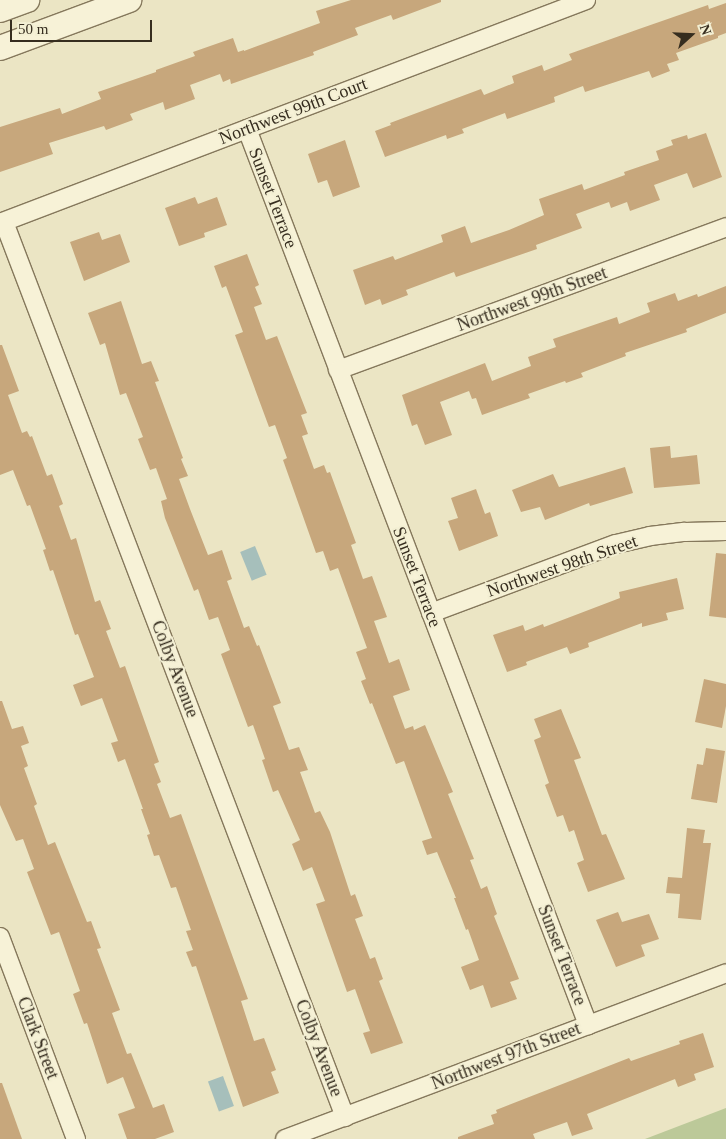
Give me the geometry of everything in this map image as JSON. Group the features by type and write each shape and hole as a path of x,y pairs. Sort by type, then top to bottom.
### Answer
{"main road":[{"path":"0,10 27,0"},
{"path":"0,48 129,0"}],"street":[{"name":"Northwest 99th Court","path":"2,222 586,0"},
{"name":"Sunset Terrace","path":"246,129 588,1025"},
{"name":"Colby Avenue","path":"2,222 345,1116"},
{"name":"Northwest 99th Street","path":"338,370 726,227"},
{"name":"Northwest 98th Street","path":"431,614 616,544 676,533 726,531"},
{"name":"Clark Street","path":"0,937 76,1139"},
{"name":"Northwest 97th Street","path":"285,1139 726,972"}],"green space":[{"path":"726,1108 726,1139 645,1139"}],"water":[{"path":"255,546 267,575 252,581 240,552"},
{"path":"223,1076 234,1106 219,1112 208,1081"}],"building":[{"path":"351,0 441,0 441,2 393,20 391,15 355,28 358,35 313,52 314,55 231,84 230,79 223,82 220,74 190,85 195,99 165,110 163,102 130,114 133,120 106,130 104,126 49,143 53,154 0,172 0,127 60,108 62,114 101,99 98,92 156,72 156,70 195,56 193,52 233,38 238,52 244,51 320,23 316,11"},
{"path":"726,3 726,33 718,36 718,38 676,53 679,60 667,64 670,71 652,78 649,71 585,92 583,86 554,97 555,102 507,119 505,113 462,129 464,133 447,139 446,135 385,157 375,131 391,125 390,123 481,89 484,95 514,83 512,76 542,65 544,71 572,60 569,54 708,5 709,9"},
{"path":"706,133 722,177 693,188 687,173 654,185 660,200 630,211 627,202 611,208 609,202 576,214 582,228 536,245 537,249 456,277 454,272 406,290 408,295 382,305 380,299 365,305 353,270 393,256 395,260 443,242 441,235 465,226 471,243 509,230 544,215 539,199 582,184 584,190 625,175 624,172 659,160 656,151 673,145 671,140 687,135 688,139"},
{"path":"345,140 360,187 333,197 327,180 318,183 308,154"},
{"path":"195,197 198,204 217,197 227,225 204,233 205,237 179,246 165,208"},
{"path":"99,232 102,240 120,234 130,262 84,281 70,242"},
{"path":"247,254 259,285 255,287 262,304 254,307 266,340 277,336 307,413 301,415 308,434 302,436 314,469 324,465 327,473 330,472 356,543 351,545 363,579 372,576 387,617 374,621 389,663 399,659 410,690 393,696 405,729 413,726 414,730 425,725 453,792 448,794 474,859 470,860 481,889 487,886 497,914 494,916 519,979 510,982 517,999 491,1008 483,985 470,990 461,967 479,960 468,929 466,930 454,898 456,898 437,852 427,855 422,841 432,838 404,761 396,764 372,703 370,704 361,681 366,679 356,652 367,648 338,568 330,571 323,551 316,553 283,460 287,458 275,425 269,427 235,335 243,332 226,286 222,288 214,266"},
{"path":"726,286 726,313 686,329 687,332 625,353 626,356 581,373 583,377 528,394 530,398 482,415 476,398 472,399 469,391 440,402 452,435 425,445 417,424 412,426 402,395 485,363 492,381 531,366 528,357 556,347 553,339 617,317 619,324 650,312 647,303 675,293 678,301 697,294 698,297"},
{"path":"121,301 142,364 151,361 159,381 155,382 188,476 179,479 190,509 208,555 222,550 232,579 227,581 244,628 249,626 257,646 259,645 281,703 273,706 289,750 299,747 308,770 300,772 315,813 320,811 330,832 351,896 355,894 363,916 355,919 370,959 375,957 383,979 379,981 403,1043 371,1054 363,1033 370,1031 355,989 347,992 316,904 325,901 312,867 303,871 292,844 300,840 278,790 273,792 262,760 265,759 253,725 248,727 221,654 230,650 218,617 209,620 198,589 194,591 165,518 161,501 167,499 156,468 150,470 138,439 143,437 126,393 120,395 105,343 100,345 88,313"},
{"path":"0,345 2,345 19,391 8,395 22,433 27,431 30,437 32,436 47,476 52,474 63,504 59,506 71,540 76,538 95,602 100,600 111,629 106,631 120,668 125,666 159,762 154,764 161,782 157,784 170,818 181,814 248,999 241,1001 254,1041 264,1038 276,1070 271,1072 279,1093 243,1107 196,966 192,967 186,952 193,950 186,931 191,930 176,887 171,888 159,855 154,856 147,835 150,834 141,809 143,809 125,759 118,762 111,743 118,741 102,698 81,706 73,685 94,677 78,634 75,635 53,570 50,571 43,550 46,549 30,505 27,506 13,470 0,475"},
{"path":"670,446 671,458 697,455 700,484 654,488 650,448"},
{"path":"625,467 633,493 590,506 589,503 545,520 540,507 521,512 512,490 553,474 559,487"},
{"path":"476,489 485,514 490,512 498,536 459,551 448,521 458,518 451,498"},
{"path":"716,553 726,554 726,618 709,616"},
{"path":"677,578 684,609 666,613 668,620 642,627 642,623 588,643 589,647 570,654 567,647 526,662 527,665 507,672 493,635 523,625 525,631 543,624 544,627 620,598 619,592"},
{"path":"704,679 726,684 726,706 722,728 695,722"},
{"path":"0,701 2,701 12,729 23,726 29,743 21,746 28,766 24,768 37,804 34,806 48,845 55,842 87,922 91,921 101,948 97,949 120,1010 112,1013 127,1054 131,1053 153,1108 164,1104 174,1132 155,1139 127,1139 118,1114 135,1108 123,1077 107,1084 87,1023 84,1024 73,994 80,991 59,932 51,935 27,872 34,869 23,839 16,841 0,805"},
{"path":"561,709 581,758 574,760 602,835 606,834 625,879 588,892 577,863 584,860 574,830 569,832 563,815 557,817 545,785 549,783 534,740 541,737 534,719"},
{"path":"706,748 725,751 717,803 691,799 697,764 703,765"},
{"path":"687,828 705,830 703,843 711,843 701,920 678,918 680,894 666,893 668,877 682,878"},
{"path":"618,912 622,922 649,914 659,939 641,945 645,956 616,967 596,920"},
{"path":"703,1033 714,1067 694,1074 696,1080 678,1087 675,1079 587,1114 593,1129 572,1136 567,1122 533,1134 535,1139 458,1139 458,1137 494,1124 491,1115 497,1113 496,1110 629,1058 631,1061 680,1044 679,1041"},
{"path":"0,1083 2,1083 22,1139 0,1139"}]}
